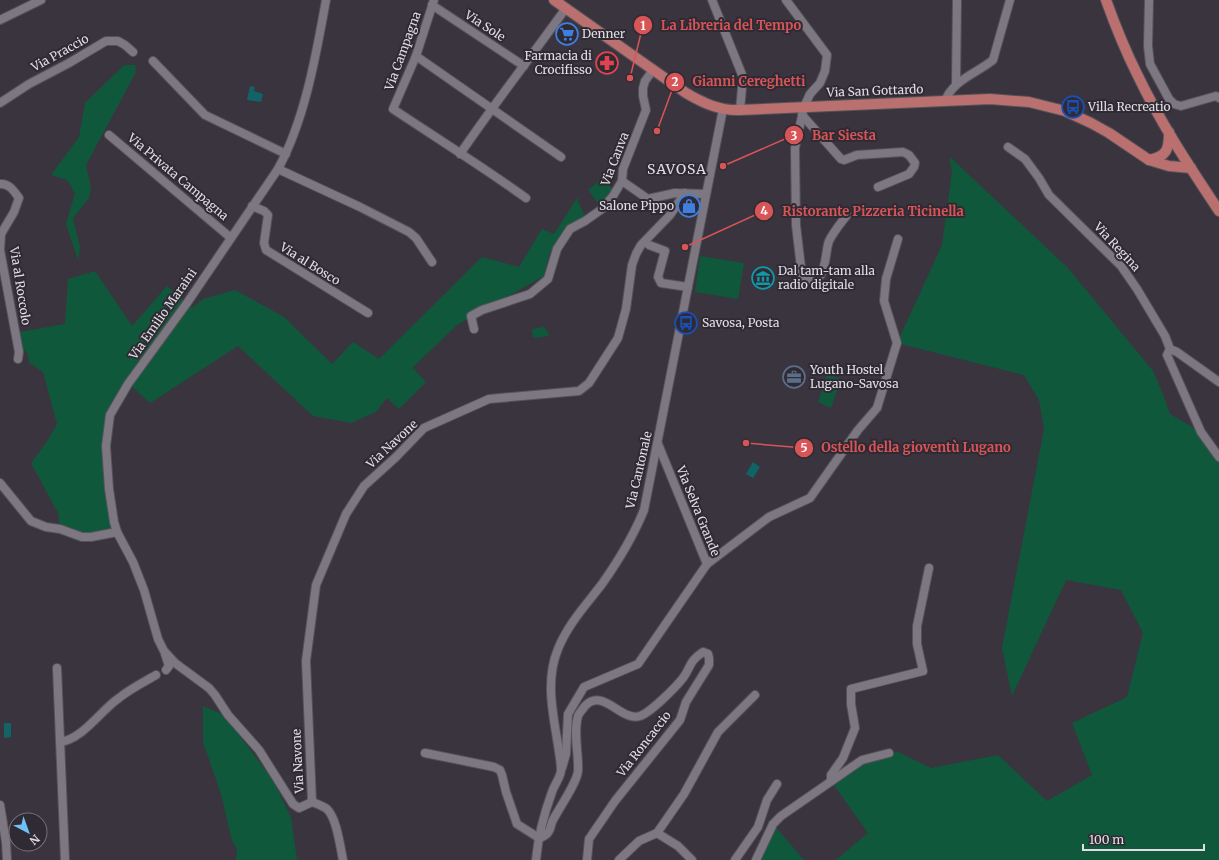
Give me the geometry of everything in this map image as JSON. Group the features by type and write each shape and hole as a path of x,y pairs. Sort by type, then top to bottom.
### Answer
{"main road":[{"name":"Via San Gottardo","path":"554,0 692,96 704,103 724,109 803,111 945,101 1001,99 1029,102 1065,111 1091,123 1109,133 1149,160 1170,166 1191,168"},
{"path":"1106,0 1128,55 1169,132 1219,211"},
{"path":"1149,160 1159,157 1166,152 1169,145 1169,132"}],"street":[{"path":"0,20 41,0"},
{"name":"Via Emilio Maraini","path":"168,668 144,590 133,562 117,532 114,522 109,489 106,446 110,415 128,384 187,303 278,169 286,154 297,124 313,66 326,0"},
{"path":"712,0 743,77 740,110"},
{"path":"786,0 827,55 825,71 820,83 810,94 803,111 795,148 796,225 802,276 810,279 815,279 820,276 823,271 829,242 847,215"},
{"path":"956,84 957,0"},
{"path":"945,101 948,94 956,84 994,60 1010,0"},
{"path":"1149,0 1148,46 1150,64 1168,99 1174,104 1182,106 1216,96 1219,98"},
{"name":"Via Campagna","path":"433,3 416,56 394,109 460,154"},
{"name":"Via Sole","path":"433,3 524,66"},
{"path":"526,198 486,169 460,154 491,108 566,8"},
{"name":"Via Praccio","path":"0,103 29,84 106,41 118,41 133,52"},
{"path":"416,56 561,157"},
{"path":"153,61 205,115 286,154"},
{"name":"Via Canva","path":"474,329 471,316 482,310 530,294 548,278 556,249 570,229 602,209 614,196 622,181 623,169 646,110 643,88 645,81 653,70"},
{"name":"Via Cantonale","path":"536,860 541,826 561,770 551,696 554,661 573,621 601,585 634,533 644,510 724,109"},
{"path":"803,111 840,159 844,160 857,155 903,152 910,155 915,163 912,171 909,174 878,187"},
{"name":"Via Privata Campagna","path":"109,135 231,238"},
{"name":"Via Regina","path":"1008,147 1025,159 1049,195 1121,266 1138,289 1165,336 1170,349 1167,356 1201,432 1219,457"},
{"path":"278,169 360,207 409,232 416,238 432,262"},
{"path":"622,181 648,199 666,194 706,194"},
{"name":"Via al Roccolo","path":"0,184 3,183 12,188 19,198 14,212 1,234 0,250 19,352 18,359"},
{"name":"Via Navone","path":"312,802 306,661 316,585 346,514 364,486 424,428 489,399 578,391 589,383 618,338 626,309 632,265 636,254 641,245 670,215 684,193"},
{"name":"Via al Bosco","path":"252,206 264,210 268,215 264,243 266,250 368,313"},
{"path":"707,564 769,517 810,498 858,430 877,408 897,343 884,301 886,280 898,239"},
{"path":"649,245 665,251 658,277 661,282 688,287"},
{"path":"1170,349 1177,352 1219,382"},
{"name":"Via Selva Grande","path":"561,770 566,754 568,714 584,687 638,664 707,564 658,443"},
{"path":"0,483 31,521 46,527 60,529 82,537 91,537 117,532"},
{"path":"831,781 831,775 843,758 855,728 851,704 851,688 923,671 917,644 917,626 929,568"},
{"name":"Via Emilio Maraini","path":"164,651 175,663 209,688 228,715 259,750 293,804 299,808 312,802"},
{"name":"Via Roncaccio","path":"539,838 549,832 553,820 577,776 578,715 586,705 593,701 602,701 608,703 627,716 634,718 641,716 650,711 683,678 693,658 703,652 708,654 709,665 686,702 680,720 615,801 589,839 587,860"},
{"path":"57,668 65,860"},
{"path":"60,742 67,741 72,738 88,726 119,698 156,675"},
{"path":"619,860 639,841 657,833 684,794 718,732 755,695"},
{"path":"425,753 494,767 500,770 517,824 539,838"},
{"path":"756,860 773,824 862,760 889,753"},
{"path":"735,860 758,827 767,800 777,784"},
{"path":"312,802 326,809 332,818 343,860"},
{"path":"0,805 3,818 7,860"},
{"path":"657,833 678,846 692,860"}],"green space":[{"path":"124,65 135,65 136,72 86,165 91,188 89,198 73,218 80,248 78,260 66,224 75,193 67,180 51,175 79,137 85,103"},
{"path":"949,156 1068,268 1153,371 1170,414 1201,432 1219,457 1219,860 836,860 868,833 831,781 862,760 898,752 931,768 998,755 1047,801 1092,775 1072,723 1127,697 1143,633 1121,590 1066,580 1012,696 1002,648 1044,429 1039,400 1024,375 897,343 942,245 952,172"},
{"path":"600,180 614,189 601,207 588,190"},
{"path":"577,198 585,217 569,228 550,252 544,276 457,325 406,374 413,368 426,382 399,409 387,398 376,412 351,423 313,416 238,346 150,403 129,384 116,404 107,433 117,532 91,537 60,529 58,513 31,463 46,443 57,424 43,372 28,362 28,354 22,348 19,332 65,324 68,279 95,271 132,326 167,286 192,308 203,299 235,290 284,317 332,364 353,342 379,359 482,257 519,267 542,229 554,234"},
{"path":"700,256 744,263 738,299 695,292"},
{"path":"544,327 549,336 533,338 532,329"},
{"path":"827,374 841,379 831,408 818,402"},
{"path":"203,706 224,715 273,780 291,817 297,860 236,860 237,849 232,841 221,794 203,742"},
{"path":"773,824 804,860 756,860"}],"water":[{"path":"250,86 255,87 254,91 263,94 261,102 247,100"},
{"path":"753,462 760,467 753,478 746,474"},
{"path":"4,723 11,723 11,737 4,738"}],"place":[{"name":"Denner","path":"567,34"},
{"name":"Farmacia di Crocifisso","path":"607,63"},
{"name":"La Libreria del Tempo","path":"630,78"},
{"name":"Villa Recreatio","path":"1073,107"},
{"name":"Gianni Cereghetti","path":"657,131"},
{"name":"Bar Siesta","path":"723,166"},
{"name":"Salone Pippo","path":"689,206"},
{"name":"Ristorante Pizzeria Ticinella","path":"685,247"},
{"name":"Dal tam-tam alla radio digitale","path":"763,278"},
{"name":"Savosa, Posta","path":"686,323"},
{"name":"Youth Hostel Lugano-Savosa","path":"794,377"},
{"name":"Ostello della gioventù Lugano","path":"746,443"}],"district":[{"name":"SAVOSA","path":"677,169"}]}
